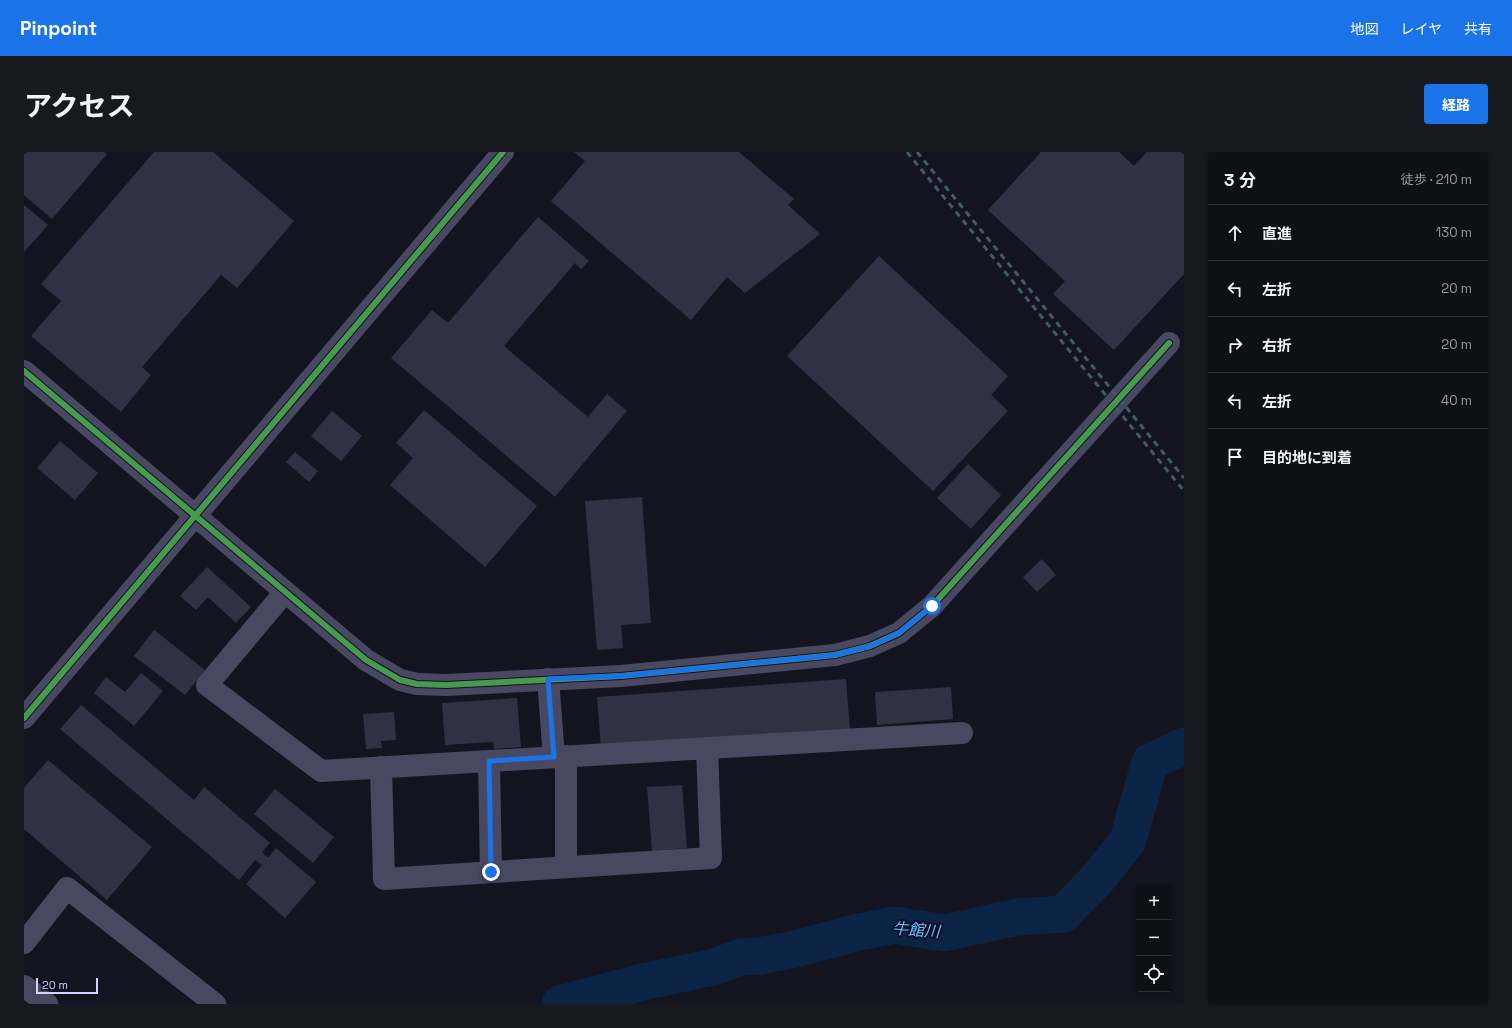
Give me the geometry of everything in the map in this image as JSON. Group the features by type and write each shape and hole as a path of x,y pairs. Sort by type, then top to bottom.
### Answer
{"street":[{"path":"24,718 196,517 503,152"},
{"path":"24,371 358,654 381,670 400,680 417,684 446,685 620,676 835,655 870,646 899,633 932,606 1169,343"},
{"path":"285,592 207,686 321,771 962,733"},
{"path":"548,679 560,757 566,867"},
{"path":"380,767 384,879 711,858 707,748"},
{"path":"489,761 491,872"},
{"path":"28,930 67,888 215,1004"},
{"path":"24,986 47,1004"}],"building":[{"path":"24,152 104,152 107,154 52,219 24,195"},
{"path":"154,152 213,152 294,221 237,288 221,275 142,367 151,375 121,412 31,336 61,301 41,284"},
{"path":"574,152 739,152 794,199 788,205 820,234 745,293 727,277 691,320 551,201 585,161"},
{"path":"1041,152 1119,152 1134,166 1147,152 1184,152 1184,274 1114,350 1053,294 1065,281 988,210"},
{"path":"24,205 48,225 24,252"},
{"path":"538,217 589,261 581,269 575,263 504,346 588,417 607,394 627,411 555,497 391,358 432,310 448,323"},
{"path":"879,256 1008,376 991,395 1008,411 933,491 787,356"},
{"path":"424,410 537,506 485,567 390,485 413,458 396,443"},
{"path":"332,411 362,436 341,461 311,436"},
{"path":"60,441 98,473 75,500 37,468"},
{"path":"295,452 318,471 309,482 286,462"},
{"path":"968,464 1001,495 971,529 937,498"},
{"path":"642,497 651,623 621,625 623,648 597,650 585,501"},
{"path":"1042,559 1056,575 1037,592 1023,577"},
{"path":"207,567 251,607 236,623 208,597 196,610 180,596"},
{"path":"154,630 205,670 185,695 134,656"},
{"path":"141,673 163,691 134,726 94,693 106,677 125,692"},
{"path":"846,679 850,730 601,748 597,697"},
{"path":"951,687 953,719 877,725 875,692"},
{"path":"517,698 521,747 494,749 493,742 445,745 442,703"},
{"path":"81,705 194,800 204,787 270,843 262,852 268,858 276,848 316,882 285,918 246,884 262,865 255,860 239,880 60,729"},
{"path":"394,712 396,740 381,741 382,748 366,749 363,714"},
{"path":"48,760 152,847 107,900 24,829 24,788"},
{"path":"682,785 687,848 652,851 647,787"},
{"path":"275,789 334,837 313,863 254,814"}],"waterway":[{"name":"牛館川","path":"560,1004 647,981 714,967 741,957 759,956 791,950 859,932 895,925 944,933 1017,917 1063,914 1099,877 1128,840 1150,762 1184,746"}],"railway":[{"path":"907,152 1184,491"},
{"path":"917,152 1184,478"}],"cycle path":[{"path":"24,718 503,152"},
{"path":"24,371 366,660 400,680 417,684 446,685 621,676 835,655 870,646 899,633 932,606 1169,343"}],"route":[{"path":"491,872 489,761 554,757 548,679 620,676 835,655 870,646 899,633 932,606"}]}
